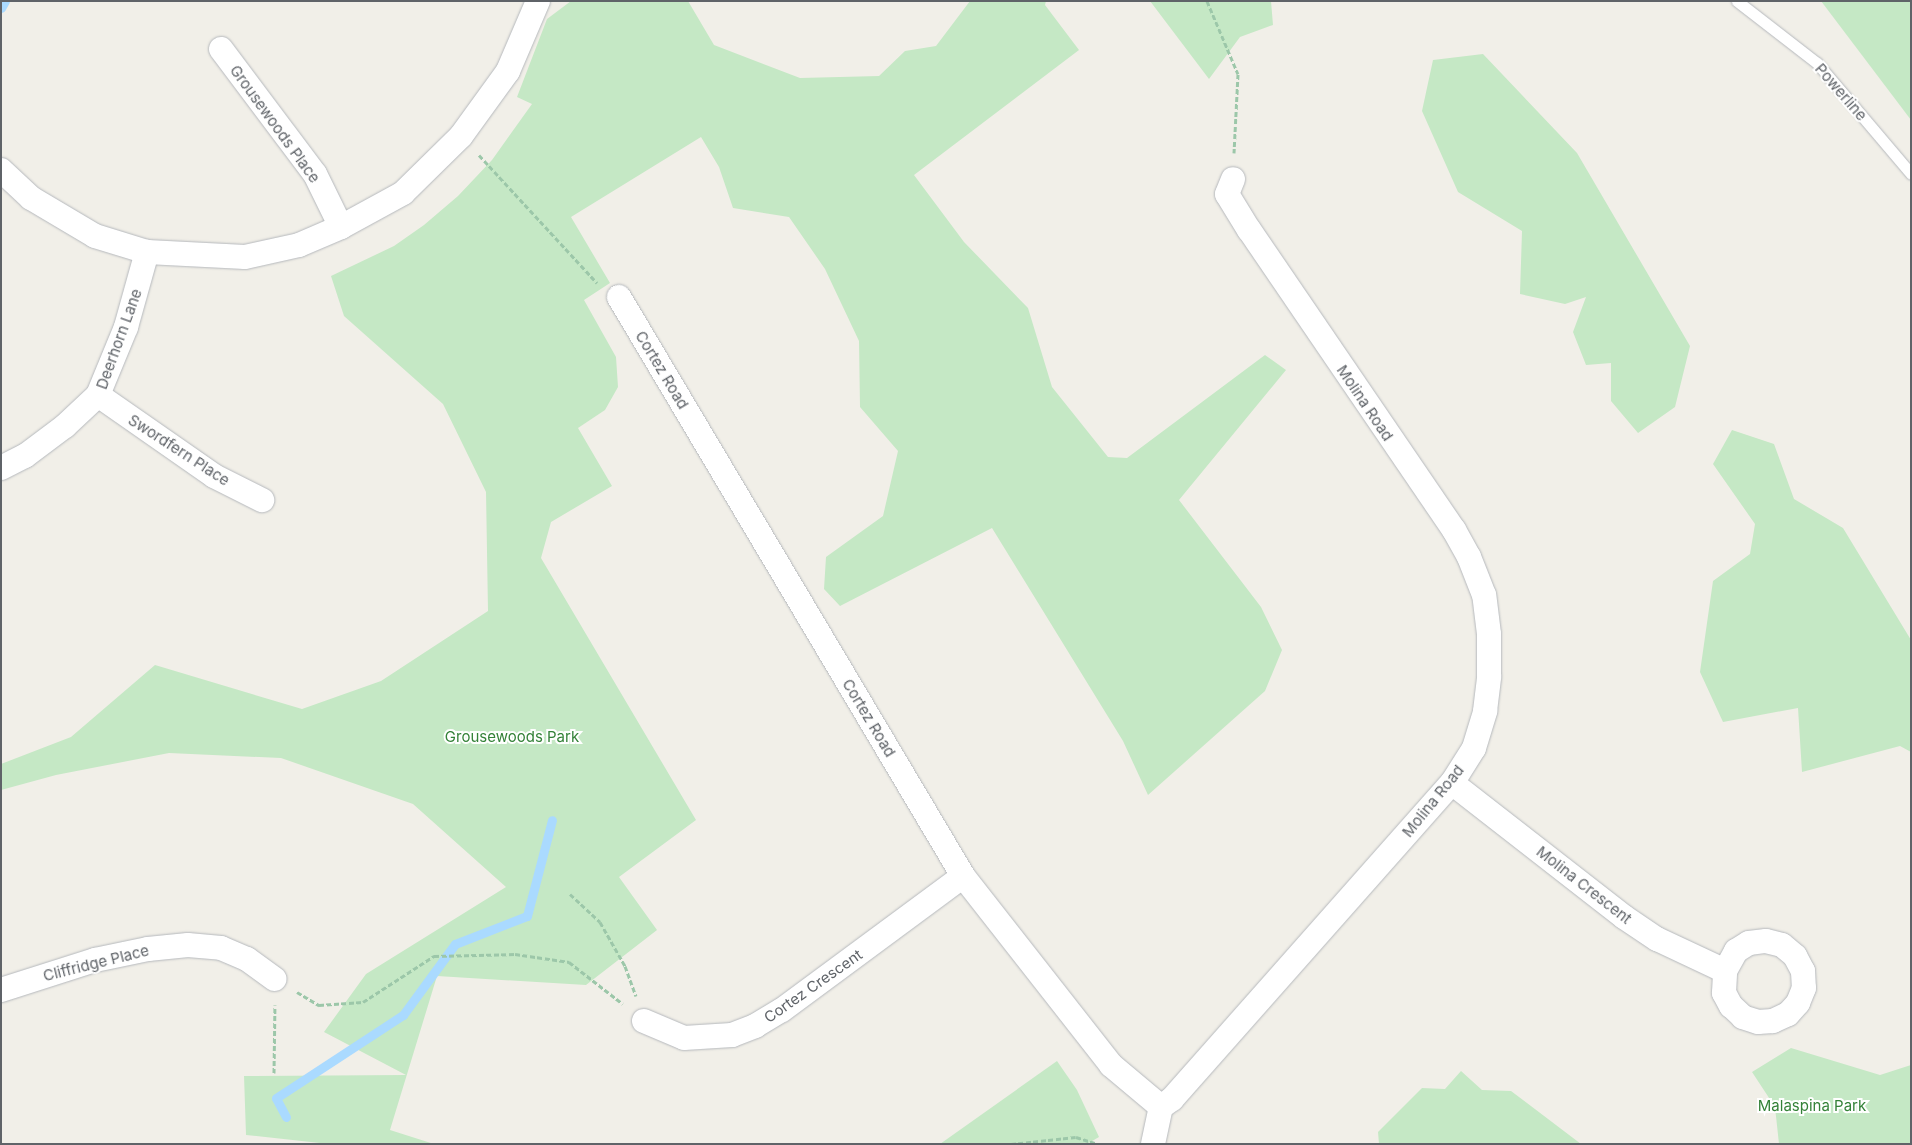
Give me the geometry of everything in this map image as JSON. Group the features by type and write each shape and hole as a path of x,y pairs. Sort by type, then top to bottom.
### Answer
{"street":[{"path":"1,170 31,198 95,236 147,252 245,257 299,245 342,227 403,193 461,136 508,71 538,1"},
{"name":"Grousewoods Place","path":"221,49 315,174 342,227"},
{"name":"Molina Road","path":"1162,1107 1172,1099 1452,782 1474,748 1485,712 1489,634 1484,595 1454,530 1249,230 1227,194 1233,179"},
{"name":"Deerhorn Lane","path":"1,468 25,456 65,426 98,395 126,327 147,252"},
{"name":"Cortez Road","path":"618,297 963,876 1111,1065 1162,1107"},
{"name":"Swordfern Place","path":"98,395 214,476 262,500"},
{"name":"Molina Crescent","path":"1452,782 1624,917 1685,954 1725,971"},
{"name":"Cortez Crescent","path":"644,1020 684,1038 732,1035 756,1026 782,1010 963,876"},
{"name":"Cliffridge Place","path":"1,990 95,960 148,949 188,946 222,948 247,959 275,980"},
{"path":"1153,1144 1162,1107"}],"lane":[{"name":"Powerline","path":"1737,1 1817,63 1911,174"}],"path":[{"path":"1207,1 1238,74 1233,179"},
{"path":"461,136 599,285 618,297"},
{"path":"570,894 600,922 625,966 644,1020"},
{"path":"274,1073 275,980 319,1005 363,1002 434,956 515,954 570,962 644,1020"},
{"path":"1011,1144 1076,1137 1097,1144"}],"green space":[{"name":"Grousewoods Park","path":"571,1 688,1 714,45 800,78 879,76 905,51 936,46 970,1 1046,1 1045,5 1079,50 914,175 964,242 1028,308 1052,387 1108,457 1127,458 1265,355 1286,370 1179,500 1261,607 1282,650 1265,691 1148,795 1123,741 992,528 840,606 824,589 826,557 883,516 898,451 860,407 859,341 825,269 789,217 733,208 719,167 701,137 571,217 610,283 584,300 616,357 618,387 605,410 578,428 612,486 551,522 541,558 696,820 619,877 657,930 586,985 437,976 390,1130 434,1144 329,1144 246,1135 244,1076 406,1075 324,1032 366,974 506,887 413,804 281,758 169,753 56,775 1,790 1,764 71,737 155,665 302,709 381,681 488,611 486,492 443,404 344,316 331,276 394,246 424,225 458,196 492,160 532,104 517,97 547,19"},
{"path":"1150,1 1271,1 1273,25 1240,37 1209,79"},
{"path":"1821,1 1911,1 1911,120"},
{"path":"1483,54 1577,153 1690,346 1675,407 1638,433 1611,401 1611,363 1586,365 1573,332 1586,297 1565,304 1520,294 1522,231 1458,192 1422,111 1433,60"},
{"path":"1732,430 1774,444 1794,499 1843,528 1911,640 1911,752 1900,746 1802,772 1798,708 1723,722 1700,672 1713,581 1750,554 1755,524 1713,464"},
{"name":"Malaspina Park","path":"1791,1048 1880,1075 1911,1065 1911,1144 1779,1144 1775,1107 1752,1072"},
{"path":"1057,1061 1077,1090 1099,1137 1087,1144 940,1144"},
{"path":"1461,1071 1482,1090 1511,1091 1581,1144 1379,1144 1378,1132 1422,1088 1445,1089"}],"waterway":[{"path":"1,8 5,1"},
{"path":"286,1117 276,1098 403,1015 455,944 527,916 552,820"}]}
